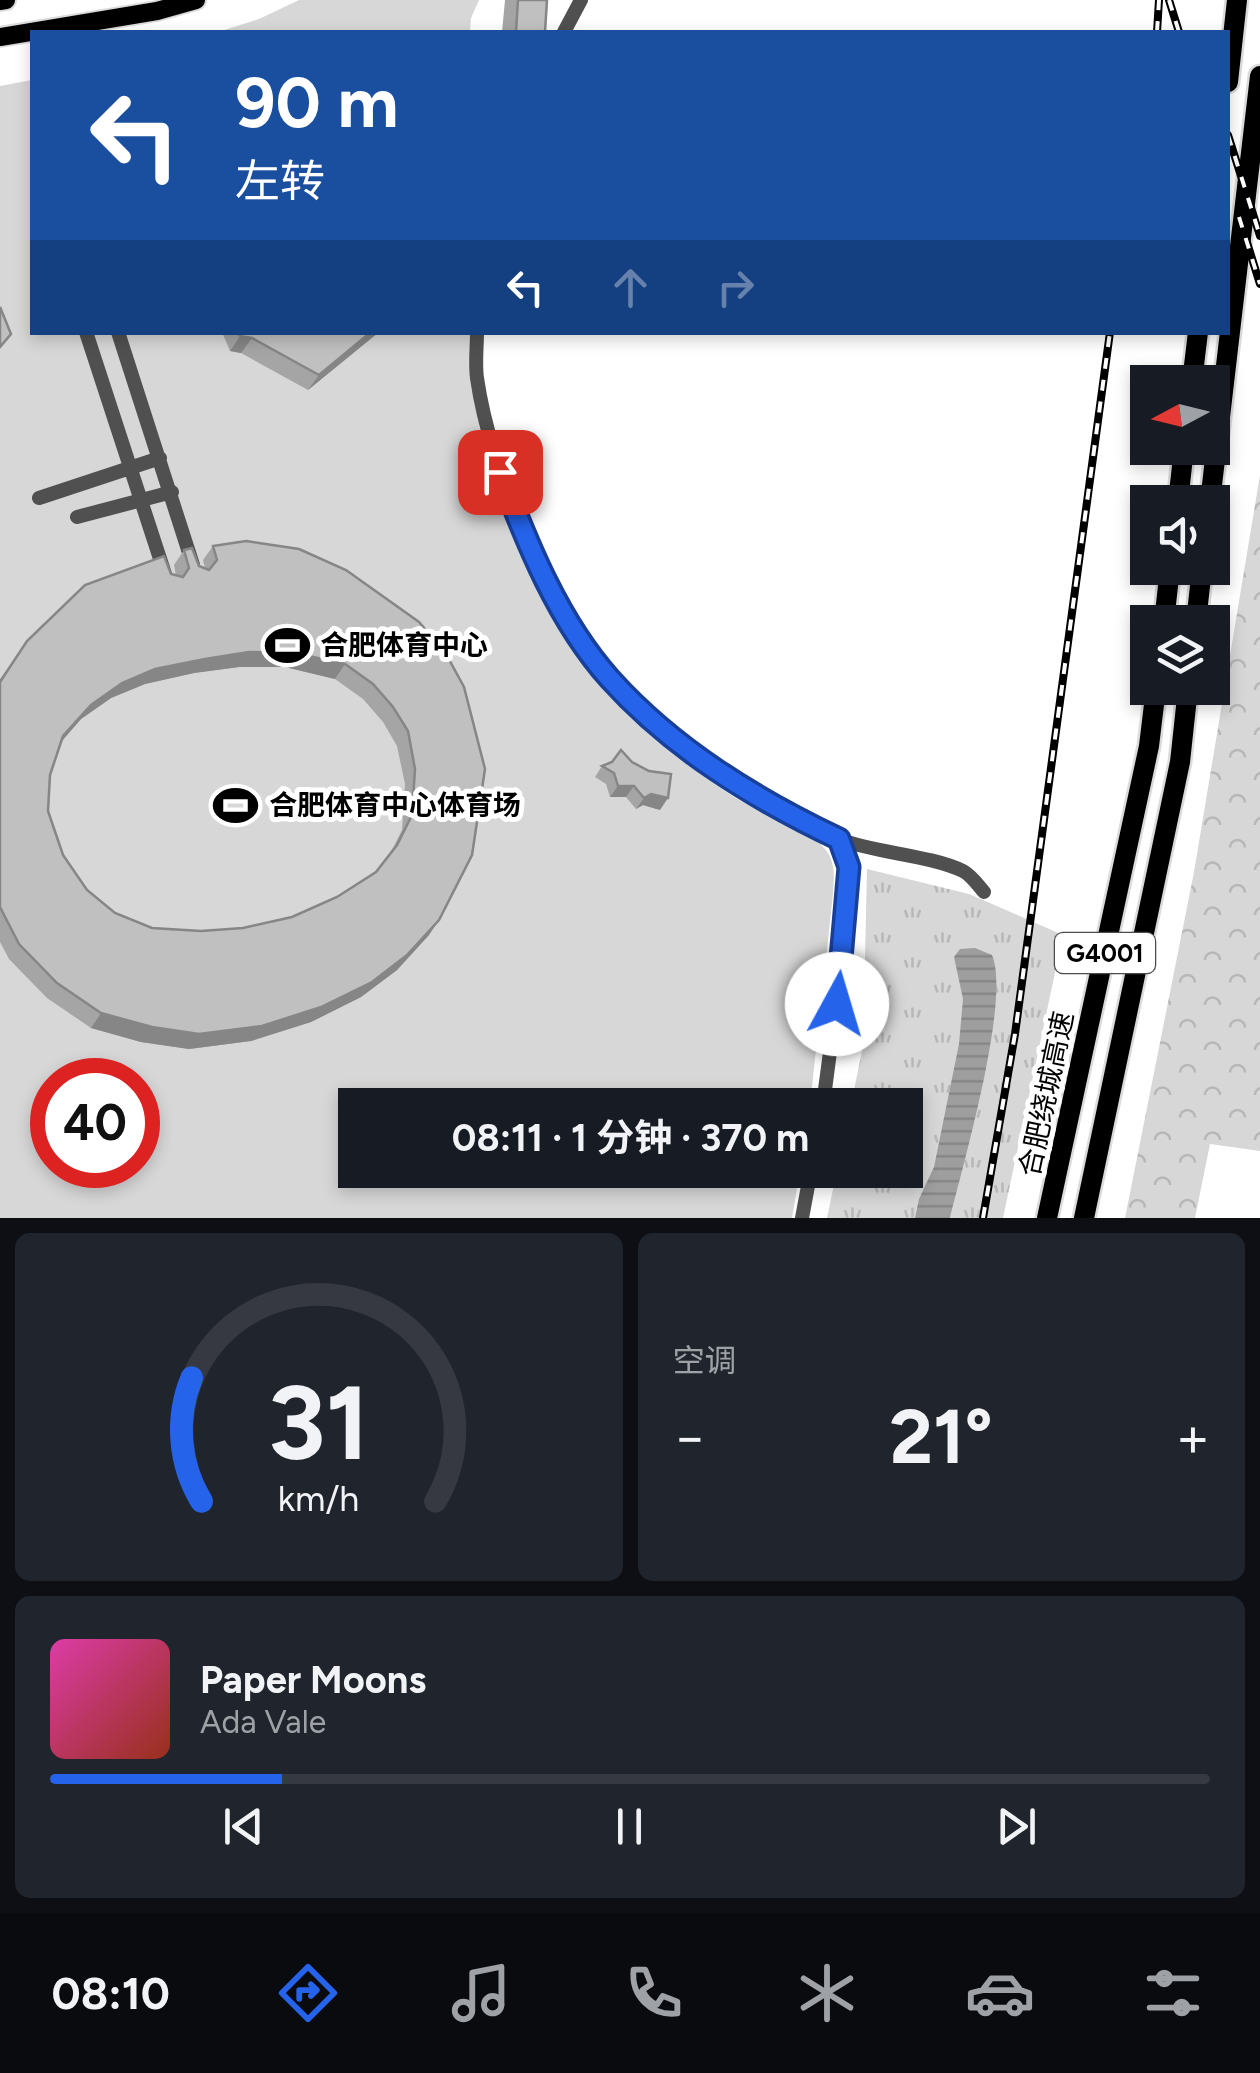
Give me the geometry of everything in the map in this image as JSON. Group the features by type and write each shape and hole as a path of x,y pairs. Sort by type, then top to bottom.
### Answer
{"highway":[{"path":"1230,64 1237,0"},
{"path":"1230,332 1260,76"},
{"path":"1194,365 1198,335"},
{"path":"1212,485 1230,335"},
{"name":"合肥绕城高速","path":"1048,1218 1149,746 1154,705"},
{"name":"G4001","path":"1084,1218 1180,762 1186,705"}],"main road":[{"path":"42,30 157,11 196,0"},
{"path":"0,37 30,32"}],"street":[{"path":"565,30 581,0"},
{"path":"87,335 168,582"},
{"path":"119,335 196,574"},
{"path":"477,335 477,376 500,472 526,542 568,620 609,678 727,779 780,811 839,839 966,872 984,892"},
{"path":"39,498 160,458"},
{"path":"77,517 172,492"},
{"path":"825,1088 849,867 839,839"},
{"path":"802,1218 808,1188"}],"green space":[{"path":"299,0 479,0 470,30 224,30"},
{"name":"合肥体育中心","path":"30,80 30,335 471,335 477,412 505,516 539,592 584,661 660,742 734,797 806,833 826,850 831,860 833,894 812,1088 338,1088 338,1188 797,1188 792,1218 0,1218 0,86"},
{"path":"1260,475 1260,1151 1210,1144 1195,1218 1125,1218 1194,872 1222,705 1230,705 1230,655"},
{"path":"867,869 969,894 1063,935 1003,1218 827,1218 833,1188 923,1188 923,1088 854,1088 863,1046"}],"shaded area":[{"path":"975,948 992,955 996,977 983,1083 950,1218 915,1218 934,1167 959,1044 963,999 954,957 960,949"}],"building":[{"path":"518,0 547,0 545,30 516,30"},
{"path":"0,307 11,334 0,347"},
{"path":"367,335 319,375 252,338 240,336"},
{"path":"246,541 299,549 346,570 419,622 446,654 464,687 485,769 472,855 439,920 407,955 372,982 321,1007 262,1026 199,1034 152,1027 101,1013 57,983 19,944 0,907 0,682 27,641 85,585 164,556 171,574 183,577 189,568 184,550 192,548 199,566 209,570 217,560 213,546","holes":["249,652 295,653 345,664 373,684 408,731 415,769 412,815 397,845 376,872 337,897 292,917 243,928 201,931 152,928 115,913 87,890 63,855 48,811 50,775 63,736 91,705 122,683 155,669"]},
{"path":"621,750 649,771 671,774 668,798 651,794 644,798 634,786 618,786 614,773 602,766 612,762"}],"railway":[{"path":"1157,30 1159,0"},
{"path":"1169,0 1178,30"},
{"path":"1230,141 1260,236"},
{"path":"1239,217 1260,284"},
{"path":"983,1218 1015,1034 1110,335"}],"place":[{"name":"合肥体育中心","path":"287,645"},
{"name":"合肥体育中心体育场","path":"236,805"}],"route":[{"path":"500,472 526,542 568,620 609,678 727,779 780,811 839,839 849,867 837,1004"}]}
